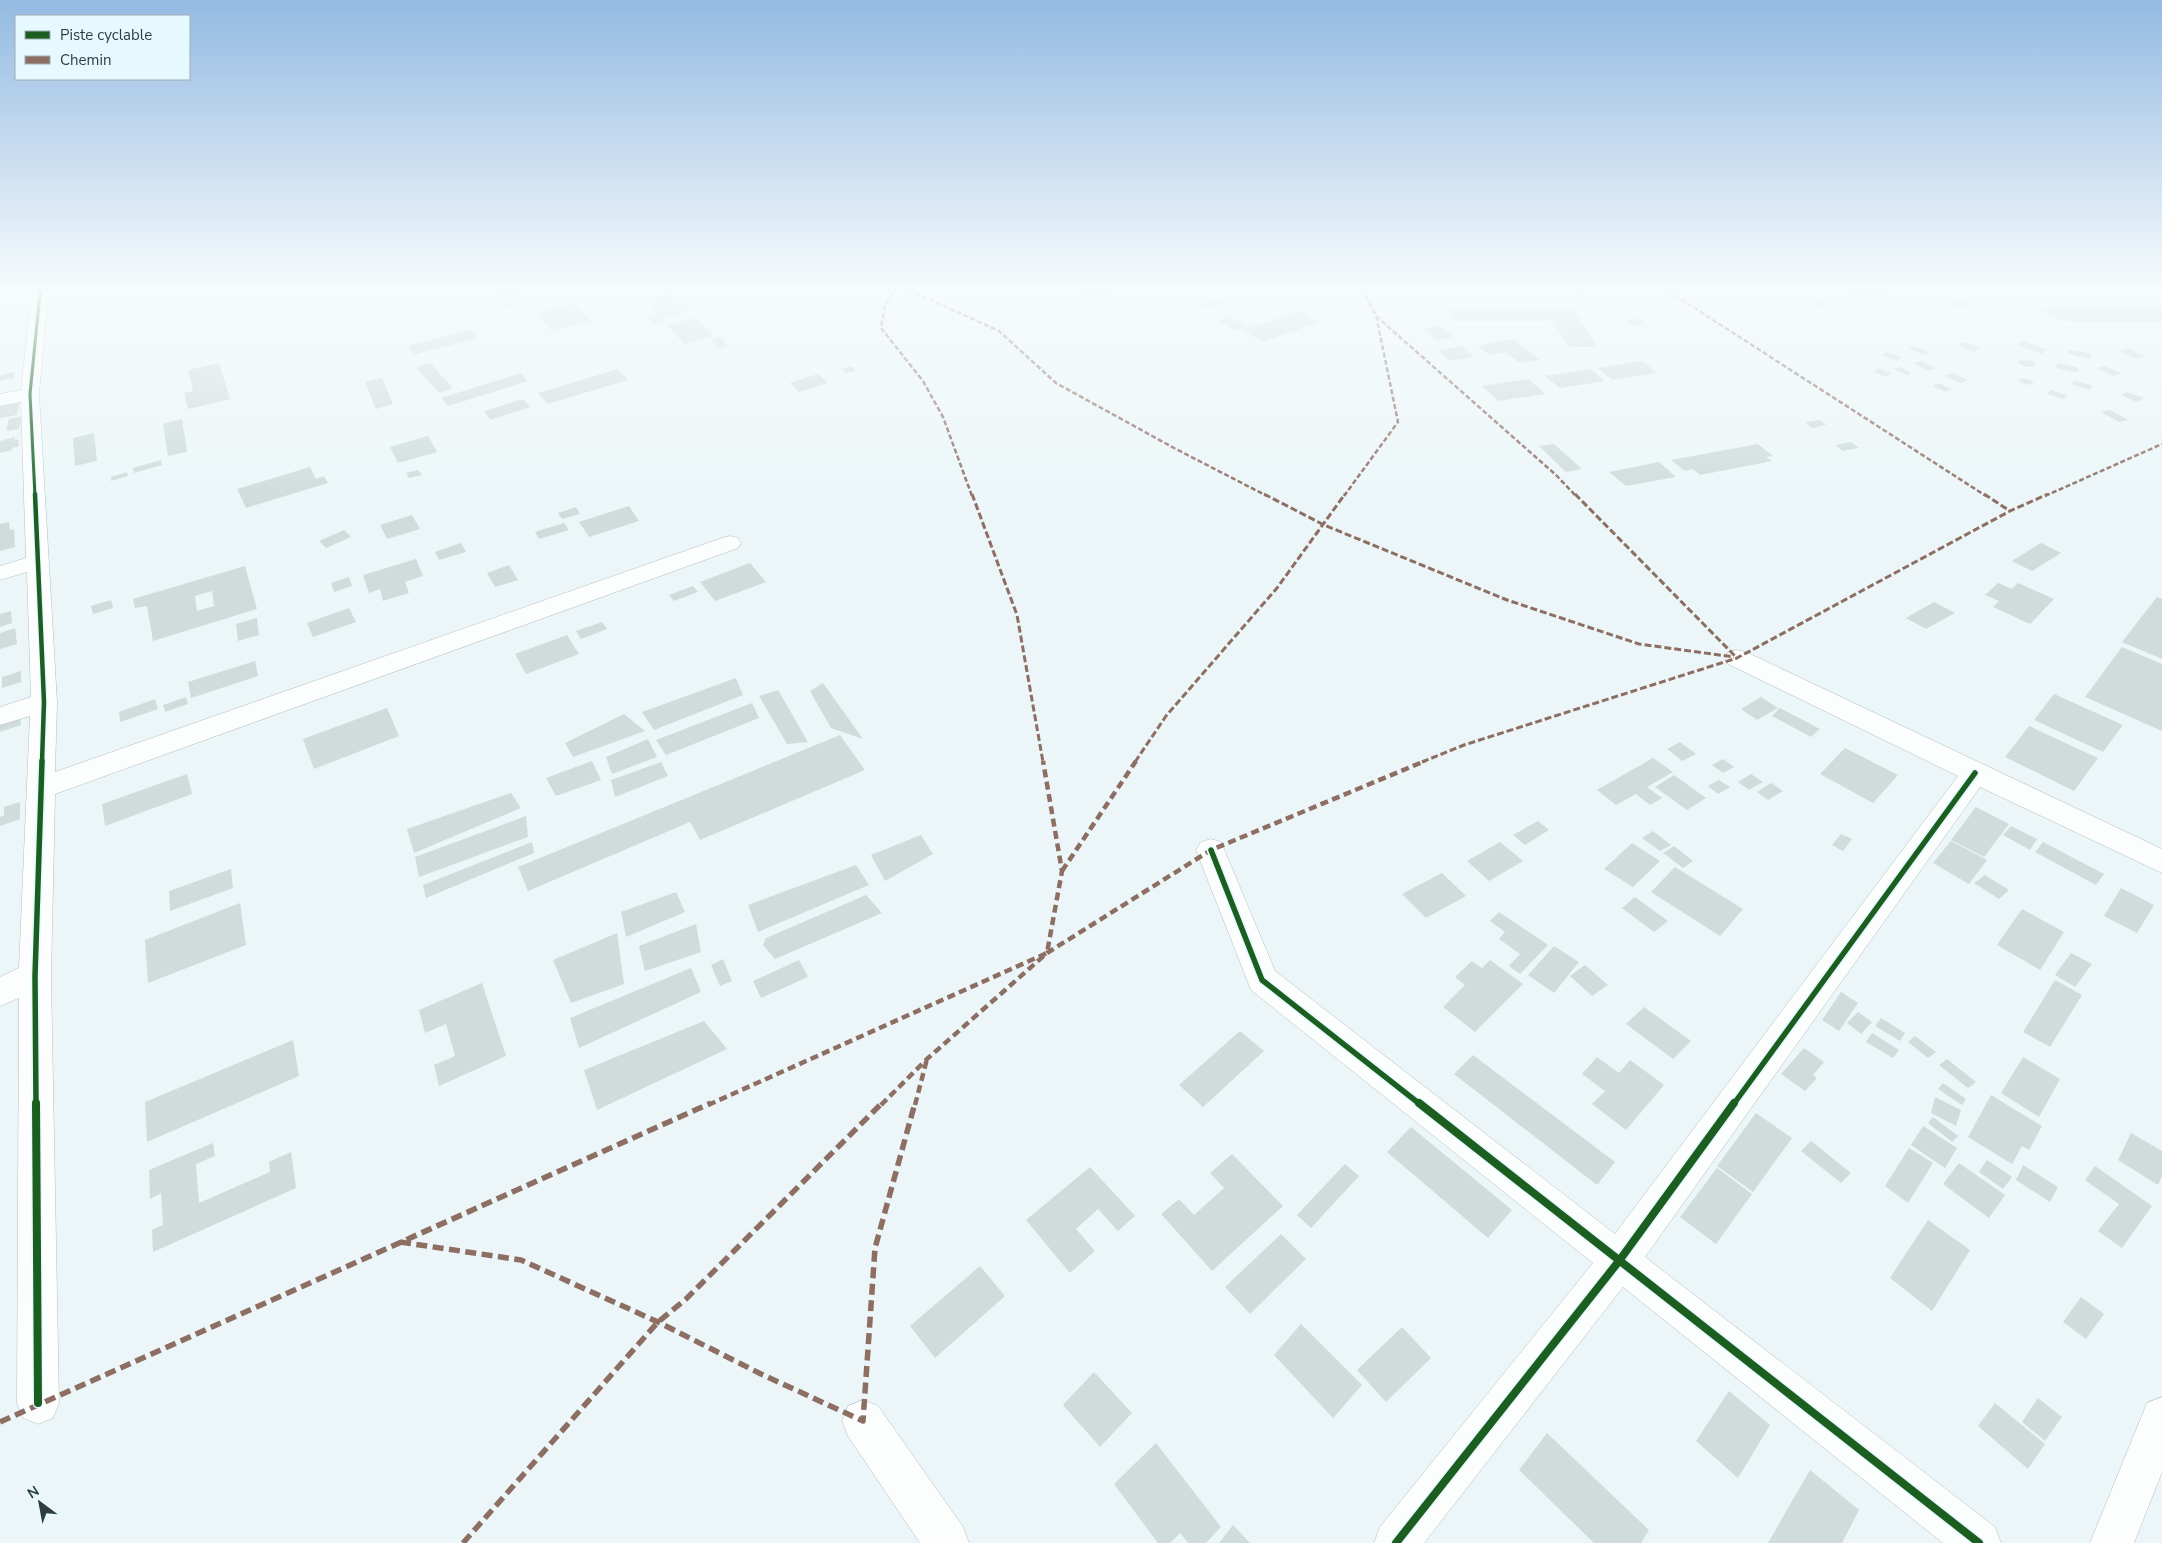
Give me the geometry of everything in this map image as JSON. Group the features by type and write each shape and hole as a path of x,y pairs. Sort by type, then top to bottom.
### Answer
{"street":[{"path":"33,359 30,394 44,702 35,976 38,1403"},
{"path":"0,400 30,394"},
{"path":"41,788 730,543"},
{"path":"0,573 37,562"},
{"path":"1737,658 2162,862"},
{"path":"0,716 44,702"},
{"path":"1396,1543 1619,1261 1975,773"},
{"path":"1211,850 1262,980 1979,1543"},
{"path":"0,992 35,976"},
{"path":"2112,1543 2162,1418"},
{"path":"863,1420 947,1543"}],"building":[{"path":"1515,359 1540,360 1520,363"},
{"path":"2022,359 2032,361 2036,366 2025,367 2016,362"},
{"path":"1642,361 1657,373 1612,380 1598,368"},
{"path":"1921,361 1936,368 1928,371 1913,363"},
{"path":"219,363 230,399 188,409 184,393 193,391 188,370"},
{"path":"430,363 453,388 439,393 416,367"},
{"path":"2058,363 2079,368 2077,373 2056,368"},
{"path":"852,366 856,371 846,373 842,369"},
{"path":"2104,366 2121,373 2114,376 2096,368"},
{"path":"1900,367 1912,373 1907,375 1894,369"},
{"path":"1878,368 1891,373 1886,377 1873,372"},
{"path":"618,369 628,380 547,404 538,393"},
{"path":"1590,369 1605,381 1560,388 1545,376"},
{"path":"14,372 14,378 0,381 0,375"},
{"path":"521,373 528,381 448,406 441,398"},
{"path":"1953,373 1968,380 1960,383 1944,376"},
{"path":"818,374 828,383 799,392 790,383"},
{"path":"382,378 393,404 376,409 365,382"},
{"path":"2023,378 2034,383 2027,385 2017,380"},
{"path":"1529,379 1545,394 1498,401 1482,386"},
{"path":"2075,380 2093,386 2089,390 2071,384"},
{"path":"1938,383 1952,389 1946,392 1932,386"},
{"path":"2051,390 2068,396 2064,399 2047,394"},
{"path":"2127,392 2144,398 2137,402 2121,395"},
{"path":"21,394 17,415 0,418 0,400"},
{"path":"523,399 530,407 490,420 484,411"},
{"path":"2110,410 2129,420 2119,422 2100,412"},
{"path":"22,416 19,429 6,431 9,419"},
{"path":"182,419 187,452 168,456 163,424"},
{"path":"1820,420 1826,425 1812,428 1805,422"},
{"path":"94,433 97,461 75,466 73,438"},
{"path":"428,436 437,452 398,463 390,447"},
{"path":"15,437 15,440 18,439 19,446 0,453 0,441"},
{"path":"1851,442 1859,448 1843,451 1835,445"},
{"path":"1554,444 1582,469 1566,472 1539,446"},
{"path":"1758,444 1773,456 1766,457 1772,461 1700,475 1693,469 1685,471 1671,460"},
{"path":"161,460 162,465 134,473 133,468"},
{"path":"1659,462 1676,477 1626,486 1609,472"},
{"path":"310,467 316,479 324,476 328,483 246,508 237,489"},
{"path":"418,470 422,475 409,478 406,473"},
{"path":"127,472 128,476 111,481 111,477"},
{"path":"629,506 639,521 589,537 579,522"},
{"path":"576,507 580,514 562,519 558,513"},
{"path":"412,515 420,529 387,539 380,525"},
{"path":"9,522 10,530 14,529 15,547 0,551 0,524"},
{"path":"564,523 569,530 539,539 535,532"},
{"path":"344,530 351,537 326,548 319,541"},
{"path":"461,543 466,552 439,560 435,552"},
{"path":"2041,543 2061,553 2032,571 2012,561"},
{"path":"416,559 423,576 405,582 409,593 383,601 380,589 369,593 363,575"},
{"path":"750,563 766,582 715,601 700,582"},
{"path":"509,565 518,580 495,587 487,573"},
{"path":"245,566 257,609 153,641 147,606 135,608 133,599","holes":["212,591 214,606 197,611 195,596"]},
{"path":"349,577 352,586 334,592 331,583"},
{"path":"1998,583 2012,589 2018,583 2054,599 2030,624 1993,607 1999,601 1985,595"},
{"path":"693,586 698,592 674,601 669,595"},
{"path":"2157,597 2162,599 2162,659 2122,642"},
{"path":"111,600 113,608 93,614 91,606"},
{"path":"1934,602 1955,613 1926,629 1906,618"},
{"path":"349,608 356,622 313,637 307,623"},
{"path":"11,611 12,623 0,627 0,614"},
{"path":"257,618 259,635 238,641 236,624"},
{"path":"602,622 607,629 581,639 576,631"},
{"path":"15,628 17,644 0,649 0,633"},
{"path":"567,635 579,654 526,674 515,654"},
{"path":"2122,647 2162,664 2162,731 2085,697"},
{"path":"255,661 258,676 191,698 188,682"},
{"path":"21,671 21,682 2,688 2,677"},
{"path":"736,678 743,695 654,730 642,712"},
{"path":"823,683 863,739 831,728 810,691"},
{"path":"778,690 808,742 787,744 759,696"},
{"path":"2054,694 2123,725 2103,752 2034,720"},
{"path":"186,697 188,704 165,712 163,705"},
{"path":"1761,697 1778,708 1757,720 1741,709"},
{"path":"155,699 158,709 120,722 119,712"},
{"path":"752,703 759,718 666,755 656,740"},
{"path":"387,708 399,736 314,769 303,739"},
{"path":"1780,708 1820,729 1811,737 1772,716"},
{"path":"624,714 645,731 573,757 565,743"},
{"path":"20,717 21,725 0,732 0,723"},
{"path":"2029,726 2098,758 2074,791 2005,757"},
{"path":"840,735 865,770 700,840 690,822 528,891 518,867"},
{"path":"648,739 657,757 612,774 606,757"},
{"path":"1680,742 1696,754 1682,761 1667,749"},
{"path":"1845,748 1898,775 1873,803 1820,774"},
{"path":"1653,758 1673,772 1647,787 1662,798 1650,805 1636,794 1616,805 1597,790"},
{"path":"1723,759 1734,767 1723,773 1712,765"},
{"path":"592,761 601,780 556,796 546,778"},
{"path":"661,762 668,776 615,797 611,780"},
{"path":"187,774 192,794 105,826 102,804"},
{"path":"1751,774 1763,782 1749,790 1738,782"},
{"path":"1674,775 1706,798 1687,810 1655,787"},
{"path":"1719,780 1730,787 1718,794 1708,786"},
{"path":"1771,783 1783,791 1768,800 1757,792"},
{"path":"511,793 521,808 414,853 407,829"},
{"path":"20,802 20,819 0,826 0,817 4,815 4,807"},
{"path":"1976,807 2009,824 1984,857 1951,840"},
{"path":"526,816 528,837 419,877 415,857"},
{"path":"1538,821 1549,830 1525,845 1513,835"},
{"path":"2011,826 2037,839 2030,850 2003,835"},
{"path":"1653,831 1671,845 1660,851 1642,838"},
{"path":"1841,834 1852,839 1843,851 1832,845"},
{"path":"921,835 933,854 885,881 871,855"},
{"path":"1951,841 1987,860 1969,884 1933,863"},
{"path":"532,842 534,853 426,898 423,885"},
{"path":"1500,842 1523,861 1489,881 1467,861"},
{"path":"2043,842 2104,874 2096,885 2035,852"},
{"path":"1632,843 1660,861 1633,887 1604,869"},
{"path":"1674,846 1693,861 1683,868 1663,853"},
{"path":"856,865 869,885 758,932 748,905"},
{"path":"1675,867 1743,909 1720,936 1651,892"},
{"path":"231,869 233,888 170,911 169,891"},
{"path":"1442,873 1466,896 1426,918 1402,894"},
{"path":"1985,875 2009,890 1999,899 1974,883"},
{"path":"2121,888 2154,905 2137,933 2104,916"},
{"path":"676,892 685,912 626,937 621,912"},
{"path":"866,895 882,913 775,959 763,945 766,938"},
{"path":"1635,897 1668,921 1654,932 1622,908"},
{"path":"240,903 246,945 148,983 145,940"},
{"path":"2022,909 2064,932 2040,970 1997,945"},
{"path":"1499,912 1548,945 1520,974 1509,966 1520,954 1499,939 1505,932 1490,921"},
{"path":"696,924 701,952 645,971 639,946"},
{"path":"617,933 624,984 571,1003 553,960"},
{"path":"1554,946 1579,962 1554,993 1528,975"},
{"path":"2071,953 2092,964 2075,987 2055,975"},
{"path":"723,959 732,981 720,986 711,965"},
{"path":"799,960 808,977 761,998 753,981"},
{"path":"1490,960 1523,984 1475,1032 1443,1007 1465,985 1455,977 1472,961 1482,968"},
{"path":"1585,965 1608,985 1592,996 1570,976"},
{"path":"691,968 701,992 579,1048 570,1018"},
{"path":"2055,980 2082,995 2050,1047 2023,1032"},
{"path":"482,983 506,1056 439,1086 434,1065 455,1056 446,1024 425,1033 419,1010"},
{"path":"1841,992 1858,1003 1839,1031 1822,1020"},
{"path":"1644,1007 1691,1041 1673,1059 1626,1024"},
{"path":"1858,1012 1872,1022 1861,1034 1847,1023"},
{"path":"1881,1018 1905,1033 1900,1041 1875,1026"},
{"path":"704,1021 727,1049 597,1110 584,1070"},
{"path":"1240,1031 1264,1051 1203,1107 1179,1085"},
{"path":"1872,1033 1899,1050 1893,1058 1866,1042"},
{"path":"1915,1036 1936,1052 1928,1058 1908,1042"},
{"path":"293,1040 299,1076 147,1142 145,1102"},
{"path":"1804,1048 1824,1062 1813,1075 1817,1078 1805,1091 1781,1074"},
{"path":"1473,1055 1615,1162 1597,1185 1454,1074"},
{"path":"1597,1057 1619,1073 1630,1060 1664,1085 1626,1130 1592,1104 1605,1091 1582,1074"},
{"path":"2023,1057 2060,1079 2039,1117 2001,1093"},
{"path":"1947,1059 1976,1082 1968,1088 1939,1065"},
{"path":"1943,1083 1966,1099 1962,1105 1938,1089"},
{"path":"1991,1095 2042,1126 2029,1150 2022,1146 2012,1164 1968,1137"},
{"path":"1935,1097 1961,1110 1956,1126 1931,1113"},
{"path":"1756,1113 1792,1138 1753,1192 1717,1166"},
{"path":"1933,1117 1958,1136 1952,1142 1928,1123"},
{"path":"1923,1126 1957,1148 1945,1168 1911,1145"},
{"path":"1411,1127 1512,1210 1488,1238 1387,1152"},
{"path":"2131,1133 2162,1151 2162,1176 2158,1185 2118,1160"},
{"path":"1811,1141 1851,1173 1841,1183 1801,1151"},
{"path":"213,1143 215,1156 196,1164 199,1203 270,1172 269,1162 291,1152 296,1188 153,1252 152,1230 163,1225 161,1193 150,1199 149,1170"},
{"path":"1909,1148 1933,1163 1908,1203 1885,1186"},
{"path":"1232,1154 1283,1206 1212,1271 1161,1214 1179,1199 1194,1215 1224,1188 1210,1173"},
{"path":"1987,1160 2012,1177 2003,1189 1979,1172"},
{"path":"1959,1163 2005,1195 1989,1218 1943,1184"},
{"path":"1345,1164 1359,1176 1311,1228 1297,1215"},
{"path":"2023,1165 2058,1187 2050,1202 2016,1180"},
{"path":"2095,1166 2152,1206 2122,1248 2098,1231 2119,1204 2085,1180"},
{"path":"1090,1167 1135,1216 1118,1231 1098,1209 1076,1229 1095,1251 1070,1273 1026,1220"},
{"path":"1717,1168 1752,1194 1716,1244 1680,1217"},
{"path":"1928,1220 1970,1250 1932,1311 1890,1278"},
{"path":"1281,1234 1306,1259 1250,1314 1225,1287"},
{"path":"980,1266 1005,1296 935,1358 910,1326"},
{"path":"2081,1297 2104,1314 2086,1339 2063,1322"},
{"path":"1301,1324 1362,1385 1333,1418 1274,1355"},
{"path":"1402,1327 1431,1358 1386,1402 1357,1370"},
{"path":"1094,1372 1132,1413 1100,1447 1063,1405"},
{"path":"1729,1391 1770,1425 1738,1478 1696,1441"},
{"path":"2038,1398 2062,1417 2045,1441 2022,1422"},
{"path":"1995,1403 2045,1444 2028,1469 1978,1426"},
{"path":"1547,1433 1649,1530 1641,1543 1594,1543 1519,1470"},
{"path":"1156,1443 1221,1527 1206,1543 1188,1543 1180,1533 1170,1543 1158,1543 1114,1484"},
{"path":"1810,1470 1859,1510 1842,1543 1768,1543"},
{"path":"1233,1525 1250,1543 1219,1543"}],"marked path":[{"path":"0,1422 1047,953 1062,871 1017,615 943,417 923,381 906,359"},
{"path":"1030,359 1056,383 1174,448 1324,525 1507,600 1639,644 1734,657"},
{"path":"1062,871 1166,716 1277,588 1398,422 1385,359"},
{"path":"1425,359 1556,475 1737,658"},
{"path":"1774,359 2010,511"},
{"path":"463,1543 658,1322 686,1299 927,1059 1047,953 1211,850 1464,745 1737,658 2010,511 2162,444"},
{"path":"400,1242 521,1260 658,1322 761,1374 863,1421 875,1248 927,1059"}],"cycle path":[{"path":"33,359 30,394 44,702 35,976 38,1403"},
{"path":"1396,1543 1619,1261 1975,773"},
{"path":"1211,850 1262,980 1979,1543"}]}
